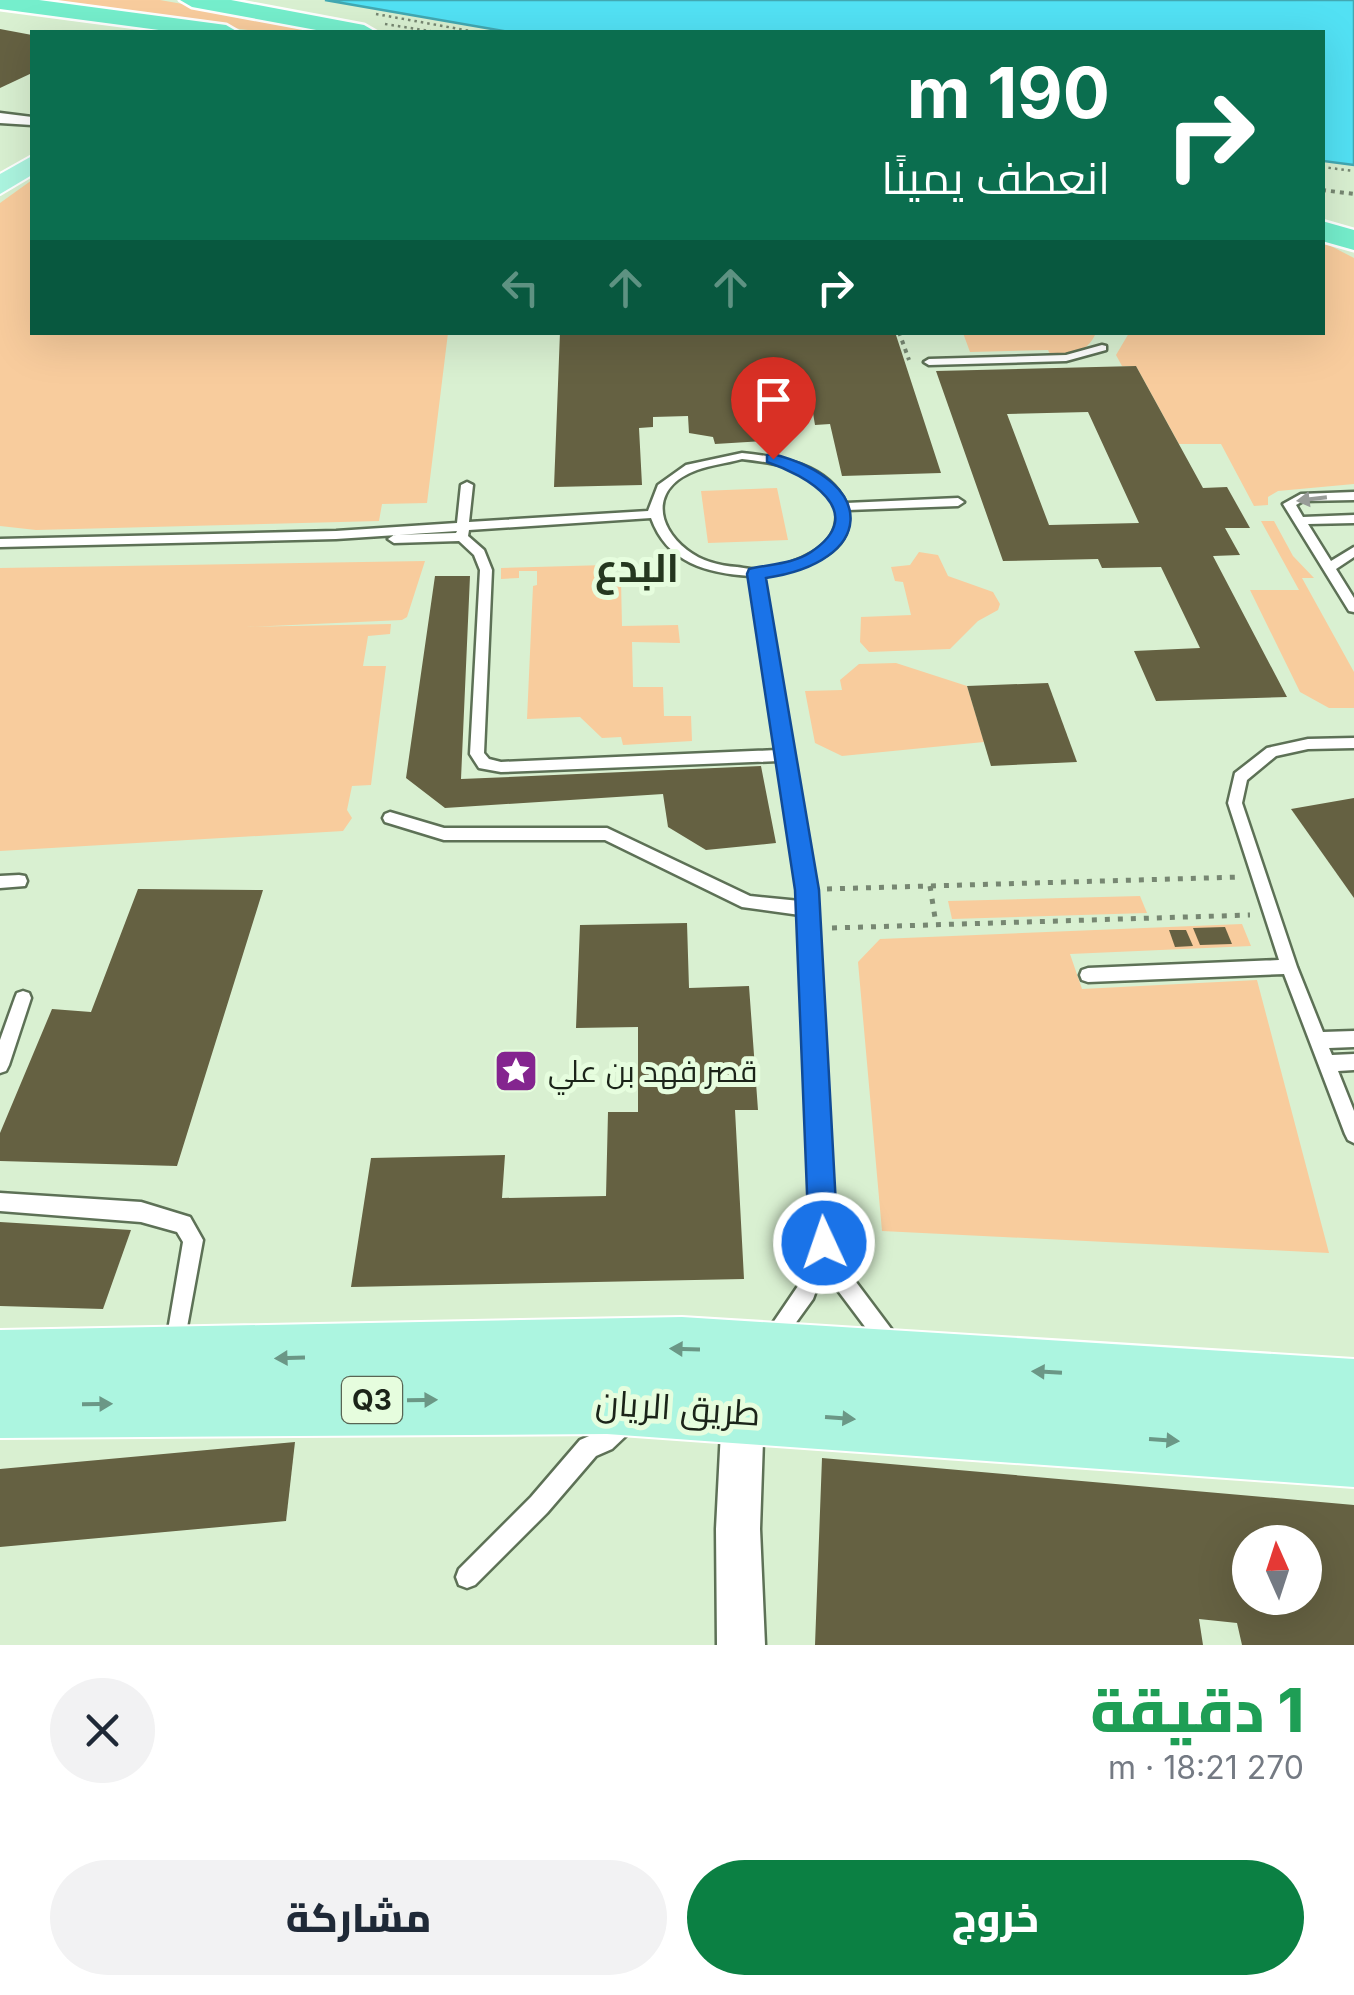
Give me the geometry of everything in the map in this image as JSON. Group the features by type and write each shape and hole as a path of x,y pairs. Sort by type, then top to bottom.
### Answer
{"highway":[{"path":"192,0 366,23"},
{"path":"0,2 210,30"},
{"path":"1325,203 1354,207"},
{"path":"1325,216 1354,220"},
{"path":"1325,228 1354,229"},
{"path":"1325,229 1354,240"}],"main road":[{"path":"92,15 168,30"},
{"path":"0,172 30,152"},
{"path":"0,186 30,165"},
{"name":"طريق الريان","path":"0,1363 608,1349 751,1382 1354,1453"},
{"name":"طريق الريان","path":"0,1405 567,1424 639,1403 751,1382 913,1364 1354,1392"}],"street":[{"path":"0,118 30,124"},
{"path":"742,1645 738,1529 751,1382"}],"lane":[{"path":"930,362 1066,358 1102,348"},
{"path":"742,456 773,459 801,468 824,482 840,507 843,520 836,540 817,557 790,568 756,574 724,571 696,562 665,541 652,514 656,496 679,474 714,459 742,456"},
{"path":"467,485 463,531 480,553 486,570 478,754 484,764 501,767 786,755"},
{"path":"1354,496 1300,498 1290,504 1354,608"},
{"path":"840,507 958,502"},
{"path":"0,541 336,535 395,539 652,514"},
{"path":"1298,521 1354,519"},
{"path":"1328,568 1354,551"},
{"path":"751,1382 806,1292 824,1243 807,890 756,574"},
{"path":"1353,1131 1289,967 1235,803 1240,777 1272,752 1308,744 1354,743"},
{"path":"390,818 444,834 607,834 748,902 808,919"},
{"path":"0,882 19,881"},
{"path":"1088,975 1289,967"},
{"path":"0,1064 23,998"},
{"path":"1318,1040 1354,1039"},
{"path":"1327,1063 1354,1062"},
{"path":"0,1202 142,1212 184,1224 193,1240 172,1361"},
{"path":"824,1243 860,1306 883,1337 913,1364"},
{"path":"468,1577 539,1505 567,1424"}],"path":[{"path":"366,23 452,30"},
{"path":"1325,167 1354,171"},
{"path":"1325,190 1354,194"},
{"path":"807,890 1258,877"},
{"path":"930,886 936,924"},
{"path":"808,919 936,924 1271,914"}],"shaded area":[{"path":"12,0 160,0 329,30 247,30"},
{"path":"30,181 30,335 448,335 427,503 382,504 379,521 36,530 0,526 0,203"},
{"path":"1325,243 1354,258 1354,484 1278,491 1268,497 1268,505 1254,506 1221,444 1179,444 1136,366 1122,366 1116,355 1128,335 1325,335"},
{"path":"964,335 1095,335 1083,349 1051,356 1048,350 970,352"},
{"path":"777,488 788,540 708,543 701,491"},
{"path":"1261,521 1274,521 1293,556 1314,578 1302,578 1354,672 1354,708 1329,708 1300,692 1250,590 1299,590"},
{"path":"919,552 938,555 948,576 993,592 1000,604 998,610 978,621 950,649 869,652 860,642 861,617 911,615 903,582 895,581 891,567 910,565"},
{"path":"425,561 407,617 402,620 246,627 391,624 390,634 368,636 363,666 386,666 371,785 352,786 347,810 352,818 343,831 0,851 0,568"},
{"path":"606,565 608,580 621,581 622,626 678,625 680,643 632,642 633,687 663,687 664,716 691,716 692,741 623,745 621,737 602,738 580,717 527,719 537,571 519,571 519,578 501,579 501,568"},
{"path":"896,663 967,686 984,742 842,756 815,743 805,691 842,690 840,680 859,664"},
{"path":"1140,896 1147,913 952,919 948,901"},
{"path":"1242,924 1251,946 1070,954 1082,989 1257,980 1329,1253 882,1231 858,962 880,939"}],"water":[{"path":"325,0 1354,0 1354,165 1325,161 1325,30 498,30"}],"building":[{"path":"0,29 30,35 30,74 0,88"},
{"path":"560,335 896,335 941,473 842,476 830,424 815,425 813,413 784,414 787,430 763,435 765,441 715,444 713,437 689,433 688,416 653,417 653,427 639,428 642,485 554,487"},
{"path":"1136,366 1203,488 1227,487 1250,528 1225,528 1240,555 1213,556 1287,697 1156,701 1134,651 1200,648 1161,567 1102,568 1098,559 1003,561 936,371","holes":["1088,412 1139,523 1049,525 1007,414"]},
{"path":"435,576 470,576 461,779 761,766 776,843 706,850 668,827 663,794 445,808 406,778"},
{"path":"1048,683 1077,762 991,766 967,686"},
{"path":"1354,798 1354,898 1291,809"},
{"path":"138,889 263,890 177,1166 0,1161 0,1133 52,1009 91,1012"},
{"path":"687,923 689,988 749,986 758,1110 735,1110 744,1279 351,1287 371,1158 505,1155 502,1198 606,1196 608,1112 638,1112 638,1027 576,1028 580,925"},
{"path":"1225,927 1232,944 1200,945 1193,928"},
{"path":"1169,930 1186,930 1193,946 1175,947"},
{"path":"0,1222 131,1230 103,1309 0,1306"},
{"path":"295,1442 286,1521 0,1547 0,1469"},
{"path":"822,1458 1354,1505 1354,1645 1242,1645 1237,1623 1199,1619 1203,1645 815,1645"}],"place":[{"name":"قصر فهد بن علي","path":"516,1071"}],"district":[{"name":"البدع","path":"637,567"}],"route":[{"path":"773,459 801,468 824,482 839,500 843,520 836,540 817,557 790,568 756,574 807,890 824,1243"}]}
